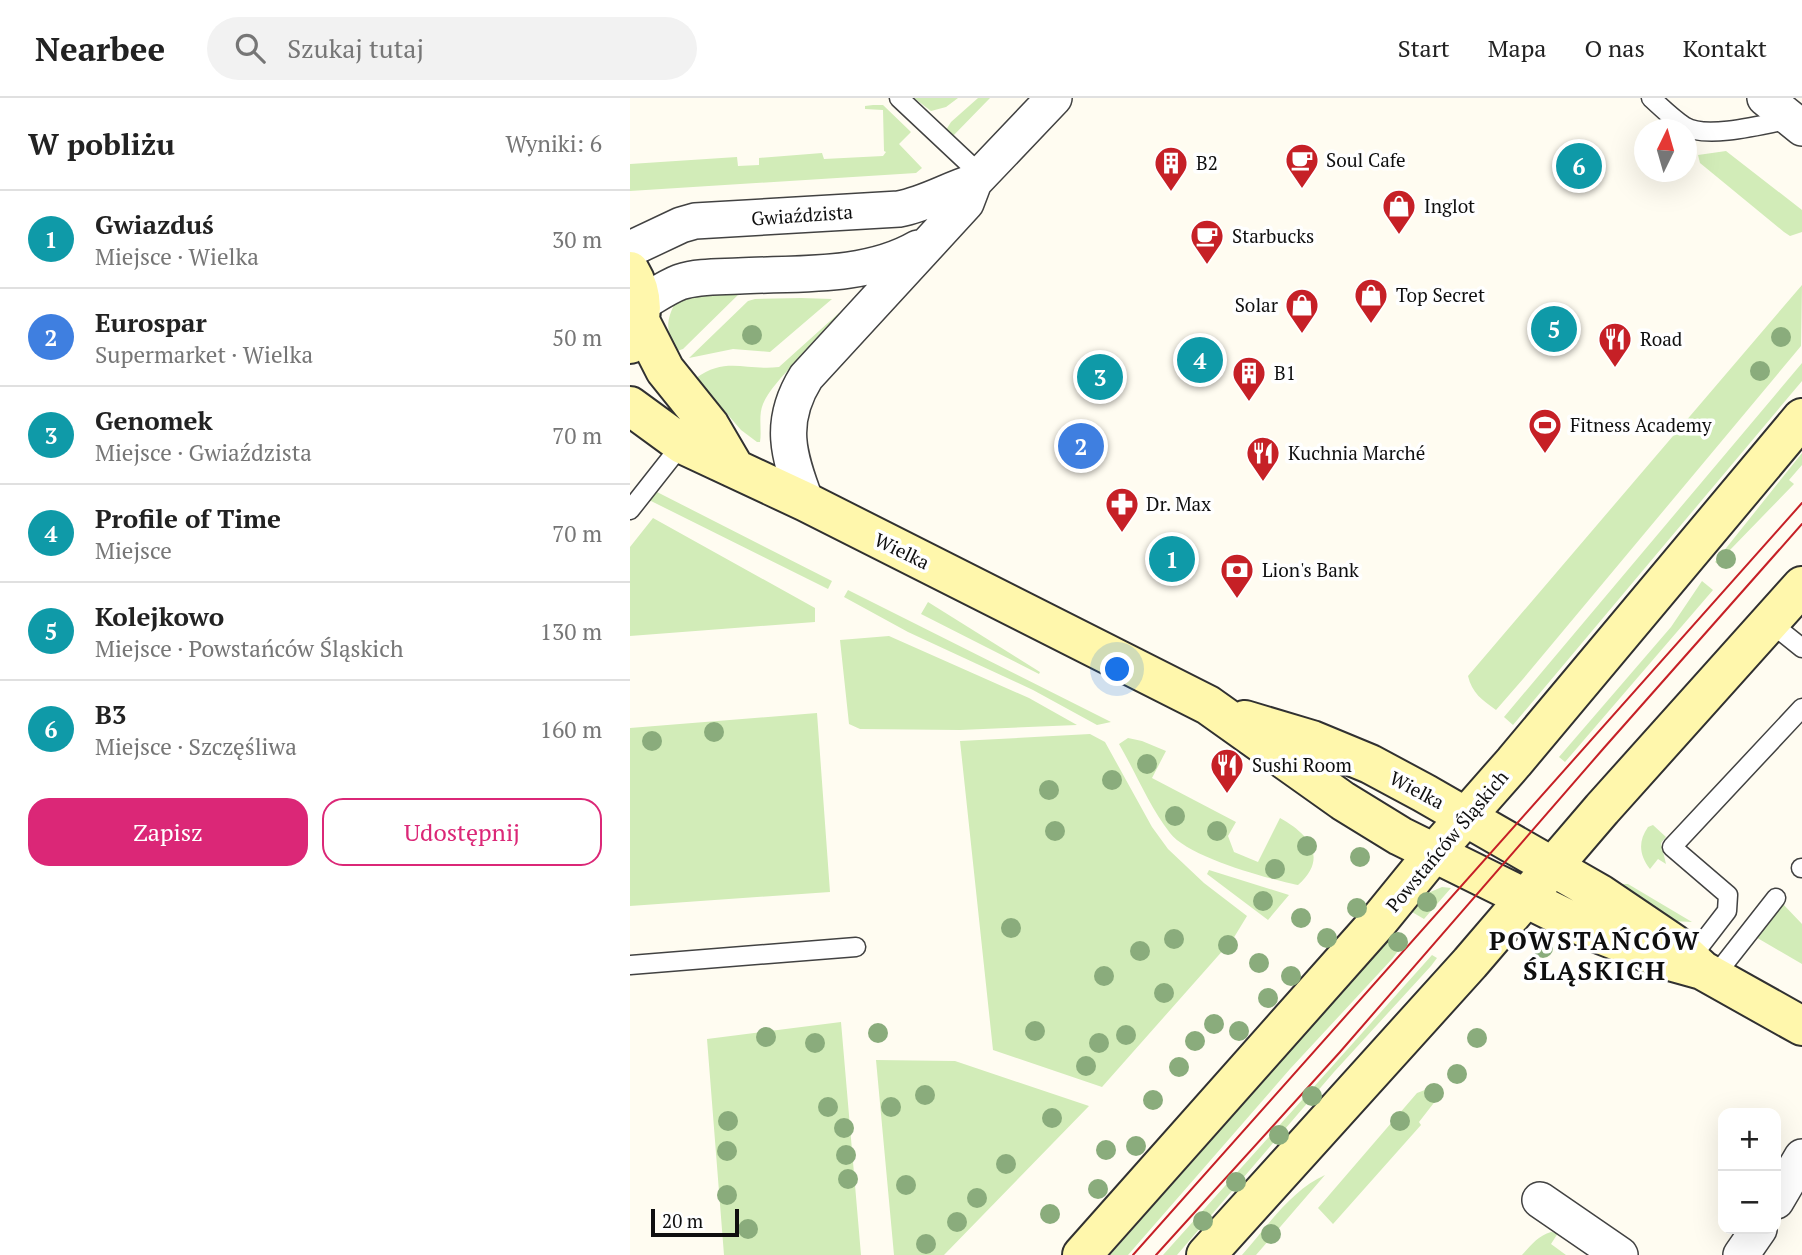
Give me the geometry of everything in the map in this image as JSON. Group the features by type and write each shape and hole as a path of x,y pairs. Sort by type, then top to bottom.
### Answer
{"street":[{"name":"Gwiaździsta","path":"806,502 792,467 788,420 794,397 806,377 966,203 978,178 1055,98"},
{"name":"Gwiaździsta","path":"630,248 695,221 897,209 931,201 944,191 978,178"},
{"name":"Gwiaździsta","path":"635,310 680,282 703,278 877,266 903,257 928,243"},
{"path":"635,310 665,370 710,426 734,467"},
{"name":"Wielka","path":"630,406 682,444 806,502 1220,712 1343,801 1434,853 1592,932 1666,960 1702,968"},
{"name":"Powstańców Śląskich","path":"1082,1255 1377,923 1802,418"},
{"path":"1206,1255 1470,963 1552,866 1802,586"},
{"name":"Wielka","path":"1220,712 1312,740 1370,764 1601,894 1674,944 1702,968 1802,1026"},
{"path":"1781,1193 1802,1157"},
{"path":"1540,1200 1620,1255"},
{"path":"1741,1255 1756,1234"}],"lane":[{"path":"899,98 978,178"},
{"path":"1651,98 1692,130 1739,128 1786,115"},
{"path":"630,510 682,444"},
{"path":"1767,625 1782,632 1802,648"},
{"path":"1702,968 1727,911 1728,895 1672,847 1802,708"},
{"path":"1702,968 1776,898"},
{"path":"630,965 856,947"}],"green space":[{"path":"914,98 958,98 946,107 931,111"},
{"path":"978,98 990,98 952,137 946,130 951,122"},
{"path":"883,105 911,132 899,144 922,168 916,173 630,191 630,164 737,157 738,166 759,165 759,158 822,153 824,159 883,156 886,152 883,110 865,109 865,106"},
{"path":"1726,151 1802,210 1802,232 1790,236 1784,232 1700,163 1698,155"},
{"path":"1802,285 1801,346 1496,710 1475,692 1468,676"},
{"path":"743,290 683,349 677,351 668,328 674,305 699,292"},
{"path":"832,299 770,352 733,349 689,358 748,301"},
{"path":"839,313 842,315 768,394 760,418 760,442 741,430 696,378 707,371 727,366 779,367"},
{"path":"1802,363 1802,381 1513,725 1504,717"},
{"path":"1802,453 1802,465 1789,480 1794,484 1729,551 1733,555 1722,567 1715,562"},
{"path":"657,492 832,581 828,589 649,500"},
{"path":"653,518 815,608 815,622 630,636 630,547"},
{"path":"1702,581 1713,590 1565,762 1559,757 1671,627"},
{"path":"848,590 1111,722 1097,725 1033,690 908,632 844,597"},
{"path":"928,602 1040,672 1039,674 921,614"},
{"path":"889,636 1029,698 1077,725 960,730 860,729 849,724 840,640"},
{"path":"817,713 830,892 630,906 630,728"},
{"path":"1090,734 1105,742 1152,827 1168,849 1204,883 1247,916 1233,939 1102,1087 993,1050 960,741"},
{"path":"1128,738 1166,751 1152,778 1236,822 1228,836 1234,852 1258,862 1280,818 1290,824 1312,847 1314,856 1307,875 1298,885 1268,878 1210,858 1179,842 1156,812 1119,744"},
{"path":"1653,825 1666,837 1661,843 1666,864 1658,859 1650,869 1642,853 1641,843 1648,827"},
{"path":"1209,870 1289,895 1268,920 1207,874"},
{"path":"1622,884 1628,884 1692,922 1673,921 1619,888"},
{"path":"1442,887 1451,888 1424,919 1412,912 1428,893"},
{"path":"1782,903 1802,924 1802,964 1754,936"},
{"path":"1391,937 1398,937 1404,943 1392,959 1290,1069 1128,1255 1110,1255"},
{"path":"1432,955 1437,958 1431,966 1334,1072 1177,1255 1163,1255"},
{"path":"841,1022 861,1255 724,1255 707,1039"},
{"path":"876,1060 955,1061 1089,1106 944,1255 894,1255"},
{"path":"1430,1088 1440,1095 1419,1122 1421,1125 1333,1224 1318,1208 1417,1093"},
{"path":"1325,1175 1256,1255 1242,1255 1290,1200"},
{"path":"1551,1232 1558,1233 1551,1244 1566,1255 1522,1255 1538,1238"}],"tram line":[{"path":"1133,1255 1802,503"},
{"path":"1156,1255 1340,1052 1802,524"}],"place":[{"name":"B3","path":"1579,166"},
{"name":"Soul Cafe","path":"1302,190"},
{"name":"B2","path":"1171,193"},
{"name":"Inglot","path":"1399,236"},
{"name":"Starbucks","path":"1207,266"},
{"name":"Top Secret","path":"1371,325"},
{"name":"Kolejkowo","path":"1554,329"},
{"name":"Solar","path":"1302,335"},
{"name":"Profile of Time","path":"1200,360"},
{"name":"Road","path":"1615,369"},
{"name":"Genomek","path":"1100,377"},
{"name":"B1","path":"1249,403"},
{"name":"Eurospar","path":"1081,446"},
{"name":"Fitness Academy","path":"1545,455"},
{"name":"Kuchnia Marché","path":"1263,483"},
{"name":"Dr. Max","path":"1122,534"},
{"name":"Gwiazduś","path":"1172,559"},
{"name":"Lion's Bank","path":"1237,600"},
{"name":"Sushi Room","path":"1227,795"}],"district":[{"name":"POWSTAŃCÓW ŚLĄSKICH","path":"1595,956"}]}
